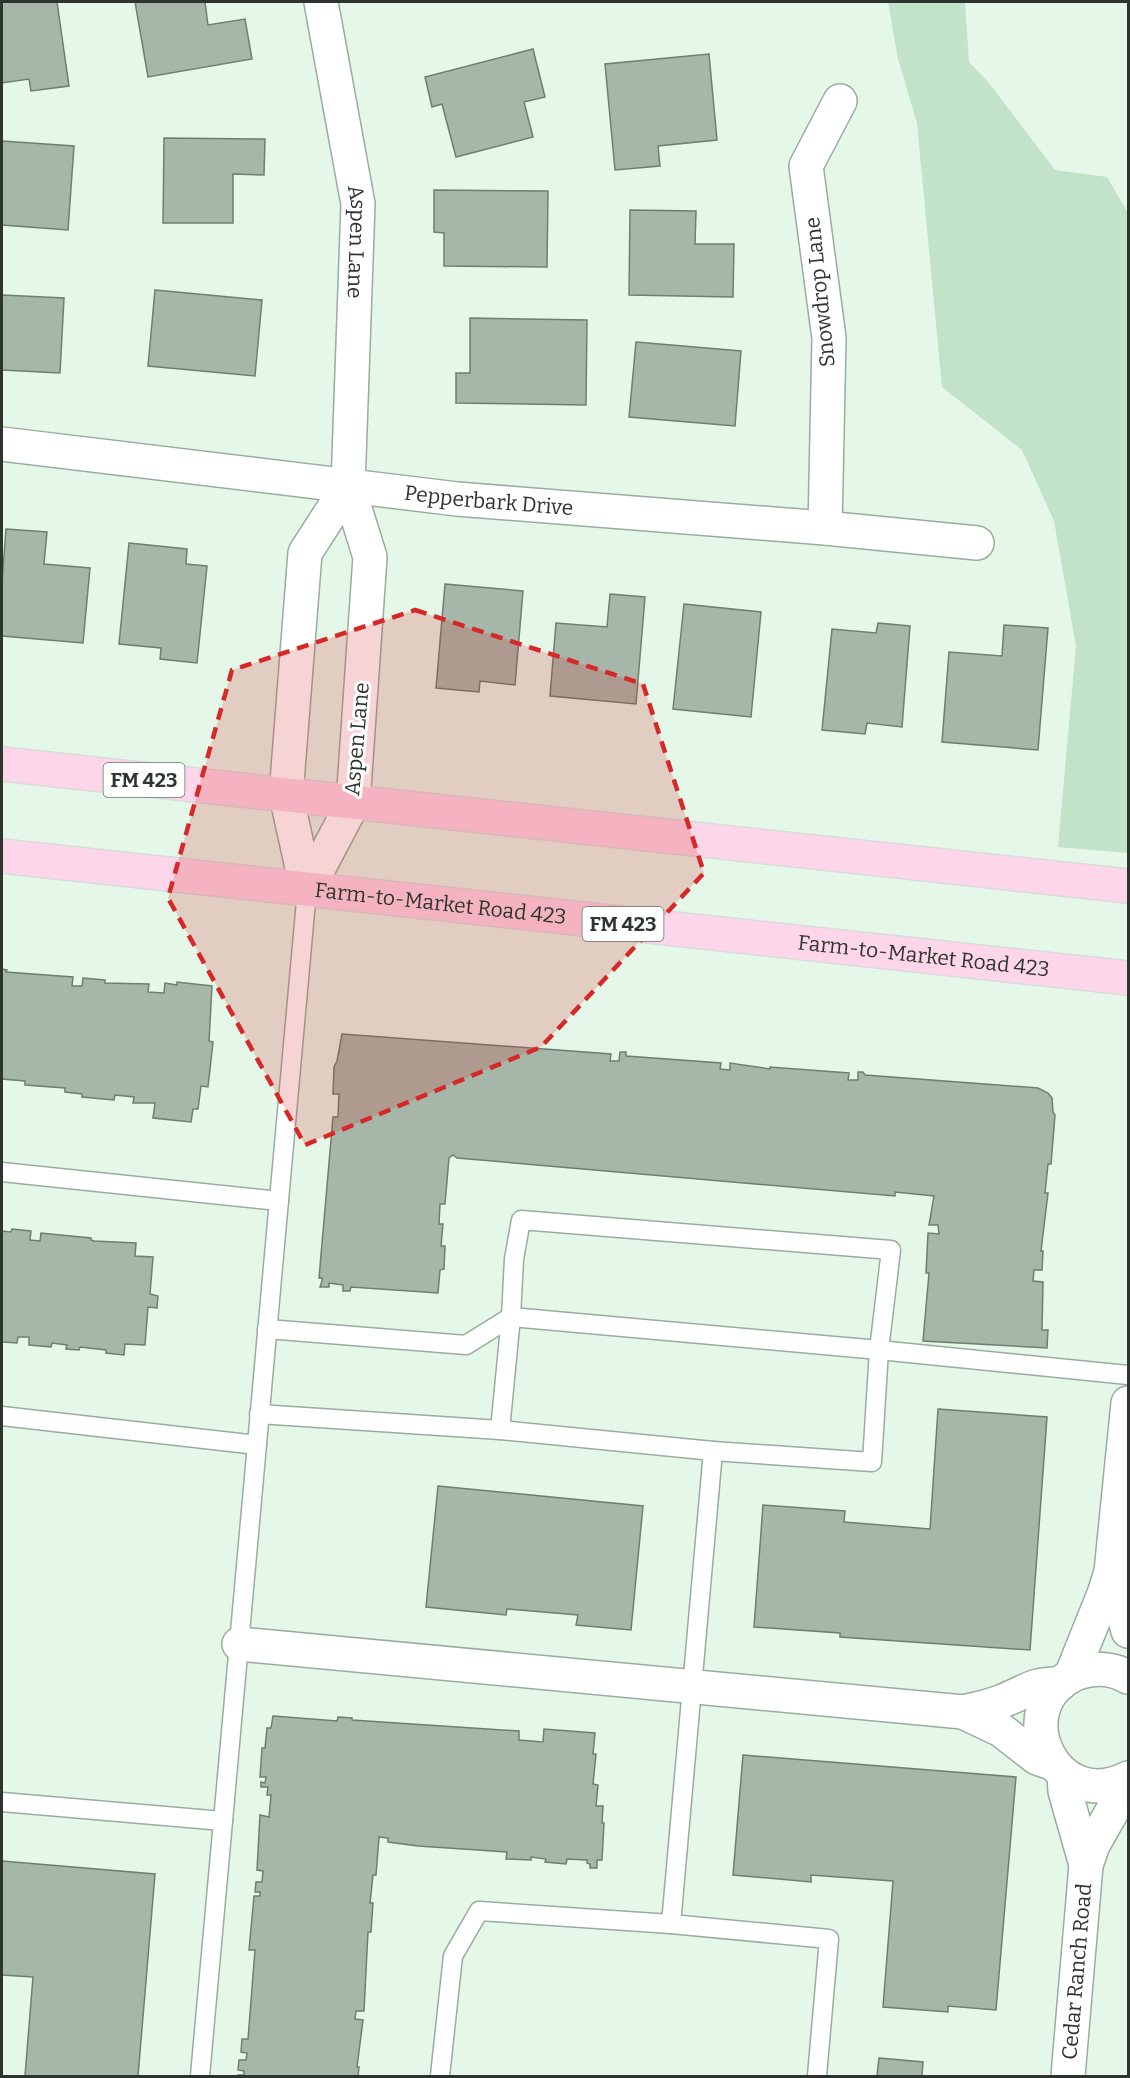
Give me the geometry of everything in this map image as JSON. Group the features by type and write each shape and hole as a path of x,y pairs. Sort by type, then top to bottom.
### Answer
{"main road":[{"name":"FM 423","path":"2,764 1128,886"},
{"name":"Farm-to-Market Road 423","path":"2,856 1128,978"}],"street":[{"name":"Aspen Lane","path":"306,890 353,803 370,557 348,486 358,204 321,2"},
{"name":"Snowdrop Lane","path":"825,528 829,338 806,166 840,101"},
{"name":"Pepperbark Drive","path":"2,444 457,499 825,528 977,543"},
{"path":"306,890 286,795 305,553 348,486"},
{"path":"1066,1680 1104,1594 1111,1572 1128,1403"},
{"path":"1111,1572 1128,1631"},
{"path":"239,1644 963,1712 1001,1730 1037,1758 1091,1786 1105,1786 1128,1778"},
{"path":"963,1712 1005,1700 1034,1686 1066,1680 1084,1671 1112,1670 1128,1677"},
{"name":"Cedar Ranch Road","path":"1066,1680 1050,1696 1044,1708 1041,1723 1042,1738 1046,1752 1059,1769 1086,1865"},
{"name":"Cedar Ranch Road","path":"1068,2076 1086,1865 1093,1845 1128,1783"}],"lane":[{"path":"200,2076 306,890"},
{"path":"2,1172 279,1201"},
{"path":"259,1414 500,1430 712,1451 872,1462 879,1350 891,1250 521,1220 514,1258 500,1430"},
{"path":"267,1329 466,1345 511,1317 1128,1375"},
{"path":"2,1416 257,1445"},
{"path":"671,1924 712,1451"},
{"path":"2,1802 223,1821"},
{"path":"440,2076 453,1956 479,1911 671,1924 830,1939 817,2076"}],"highlighted area":[{"path":"415,610 643,684 704,873 541,1047 305,1145 168,898 232,670"}],"green space":[{"path":"888,2 965,2 969,62 989,83 1055,170 1107,177 1128,213 1128,853 1058,847 1076,646 1054,521 1022,450 942,387 917,123 898,59"}],"building":[{"path":"2,2 57,2 69,86 31,91 29,79 2,83"},
{"path":"135,2 205,2 208,25 245,19 252,59 148,77"},
{"path":"533,49 545,97 524,102 533,137 456,157 442,104 432,107 425,77"},
{"path":"709,54 717,140 658,146 660,166 615,170 605,64"},
{"path":"164,138 265,139 264,175 233,174 233,223 163,223"},
{"path":"2,141 74,146 68,230 2,225"},
{"path":"434,190 548,191 547,267 444,266 444,233 434,232"},
{"path":"630,210 696,211 695,244 734,244 733,297 629,295"},
{"path":"155,290 262,300 255,376 148,366"},
{"path":"2,295 64,298 60,373 2,370"},
{"path":"470,318 587,320 586,405 456,403 456,373 470,373"},
{"path":"636,342 741,351 735,426 629,417"},
{"path":"6,529 47,532 44,564 90,568 83,643 2,636 2,583"},
{"path":"129,543 187,549 186,564 207,566 197,663 160,659 161,648 119,644"},
{"path":"445,584 523,591 515,685 480,681 479,692 436,688"},
{"path":"610,594 645,597 636,704 550,696 556,623 607,627"},
{"path":"684,604 761,612 751,717 673,709"},
{"path":"878,623 910,626 902,727 867,723 865,734 822,730 832,629 876,633"},
{"path":"1004,625 1048,628 1038,750 942,742 949,652 1002,656"},
{"path":"2,969 7,970 6,972 73,977 72,986 82,986 83,978 105,980 105,983 149,984 148,992 164,993 165,983 212,986 209,1041 213,1042 208,1087 201,1086 198,1109 193,1109 191,1122 153,1118 155,1103 133,1103 134,1097 115,1095 114,1100 82,1097 82,1094 65,1092 65,1088 25,1085 25,1081 2,1079"},
{"path":"342,1034 611,1054 610,1061 619,1061 620,1052 626,1052 626,1056 721,1063 720,1069 730,1070 730,1063 770,1069 770,1067 849,1073 848,1080 858,1080 858,1072 863,1072 865,1075 1038,1088 1052,1098 1055,1115 1051,1164 1048,1164 1045,1193 1048,1193 1041,1251 1043,1251 1042,1270 1034,1270 1033,1281 1043,1282 1042,1330 1048,1330 1047,1348 923,1341 929,1273 926,1273 928,1233 939,1234 938,1225 929,1225 934,1196 895,1192 895,1196 457,1158 453,1155 449,1158 445,1204 440,1204 439,1224 443,1224 441,1246 445,1246 444,1269 440,1270 438,1293 351,1287 350,1291 343,1291 343,1285 329,1283 329,1287 320,1287 333,1117 338,1117 339,1094 333,1094 334,1067"},
{"path":"12,1229 31,1231 30,1240 40,1241 41,1233 91,1238 94,1241 136,1243 135,1256 153,1257 150,1294 158,1296 157,1308 148,1307 145,1345 125,1344 124,1355 80,1347 79,1350 66,1349 67,1345 52,1343 51,1347 29,1345 29,1337 18,1337 17,1343 2,1342 2,1231 11,1232"},
{"path":"938,1409 1047,1417 1030,1650 840,1637 840,1633 754,1627 763,1505 845,1511 844,1522 930,1529"},
{"path":"438,1486 643,1506 631,1630 576,1625 578,1615 507,1609 506,1615 426,1607"},
{"path":"273,1716 337,1721 338,1717 352,1718 352,1720 519,1731 519,1740 543,1742 544,1729 595,1733 593,1754 596,1754 593,1784 598,1785 596,1806 603,1806 602,1823 604,1823 602,1860 597,1860 597,1868 590,1868 587,1860 567,1859 566,1864 545,1862 546,1859 531,1857 531,1860 506,1859 507,1852 418,1846 388,1842 388,1838 379,1837 376,1875 373,1875 370,1903 373,1903 371,1932 368,1932 364,2011 356,2011 355,2019 363,2020 358,2076 238,2076 244,2075 244,2071 238,2070 239,2060 246,2060 247,2053 241,2052 242,2039 248,2039 255,1950 249,1950 254,1896 260,1896 260,1892 255,1892 256,1882 262,1882 263,1871 257,1870 260,1815 269,1817 271,1795 267,1795 268,1787 261,1787 261,1782 265,1783 266,1777 260,1777 262,1748 265,1748 267,1728 271,1728"},
{"path":"743,1755 1016,1777 996,2010 948,2006 948,2012 883,2007 893,1881 811,1875 811,1882 733,1875"},
{"path":"2,1861 155,1874 138,2076 25,2076 33,1977 2,1975"},
{"path":"879,2058 923,2062 922,2076 877,2076"}]}
